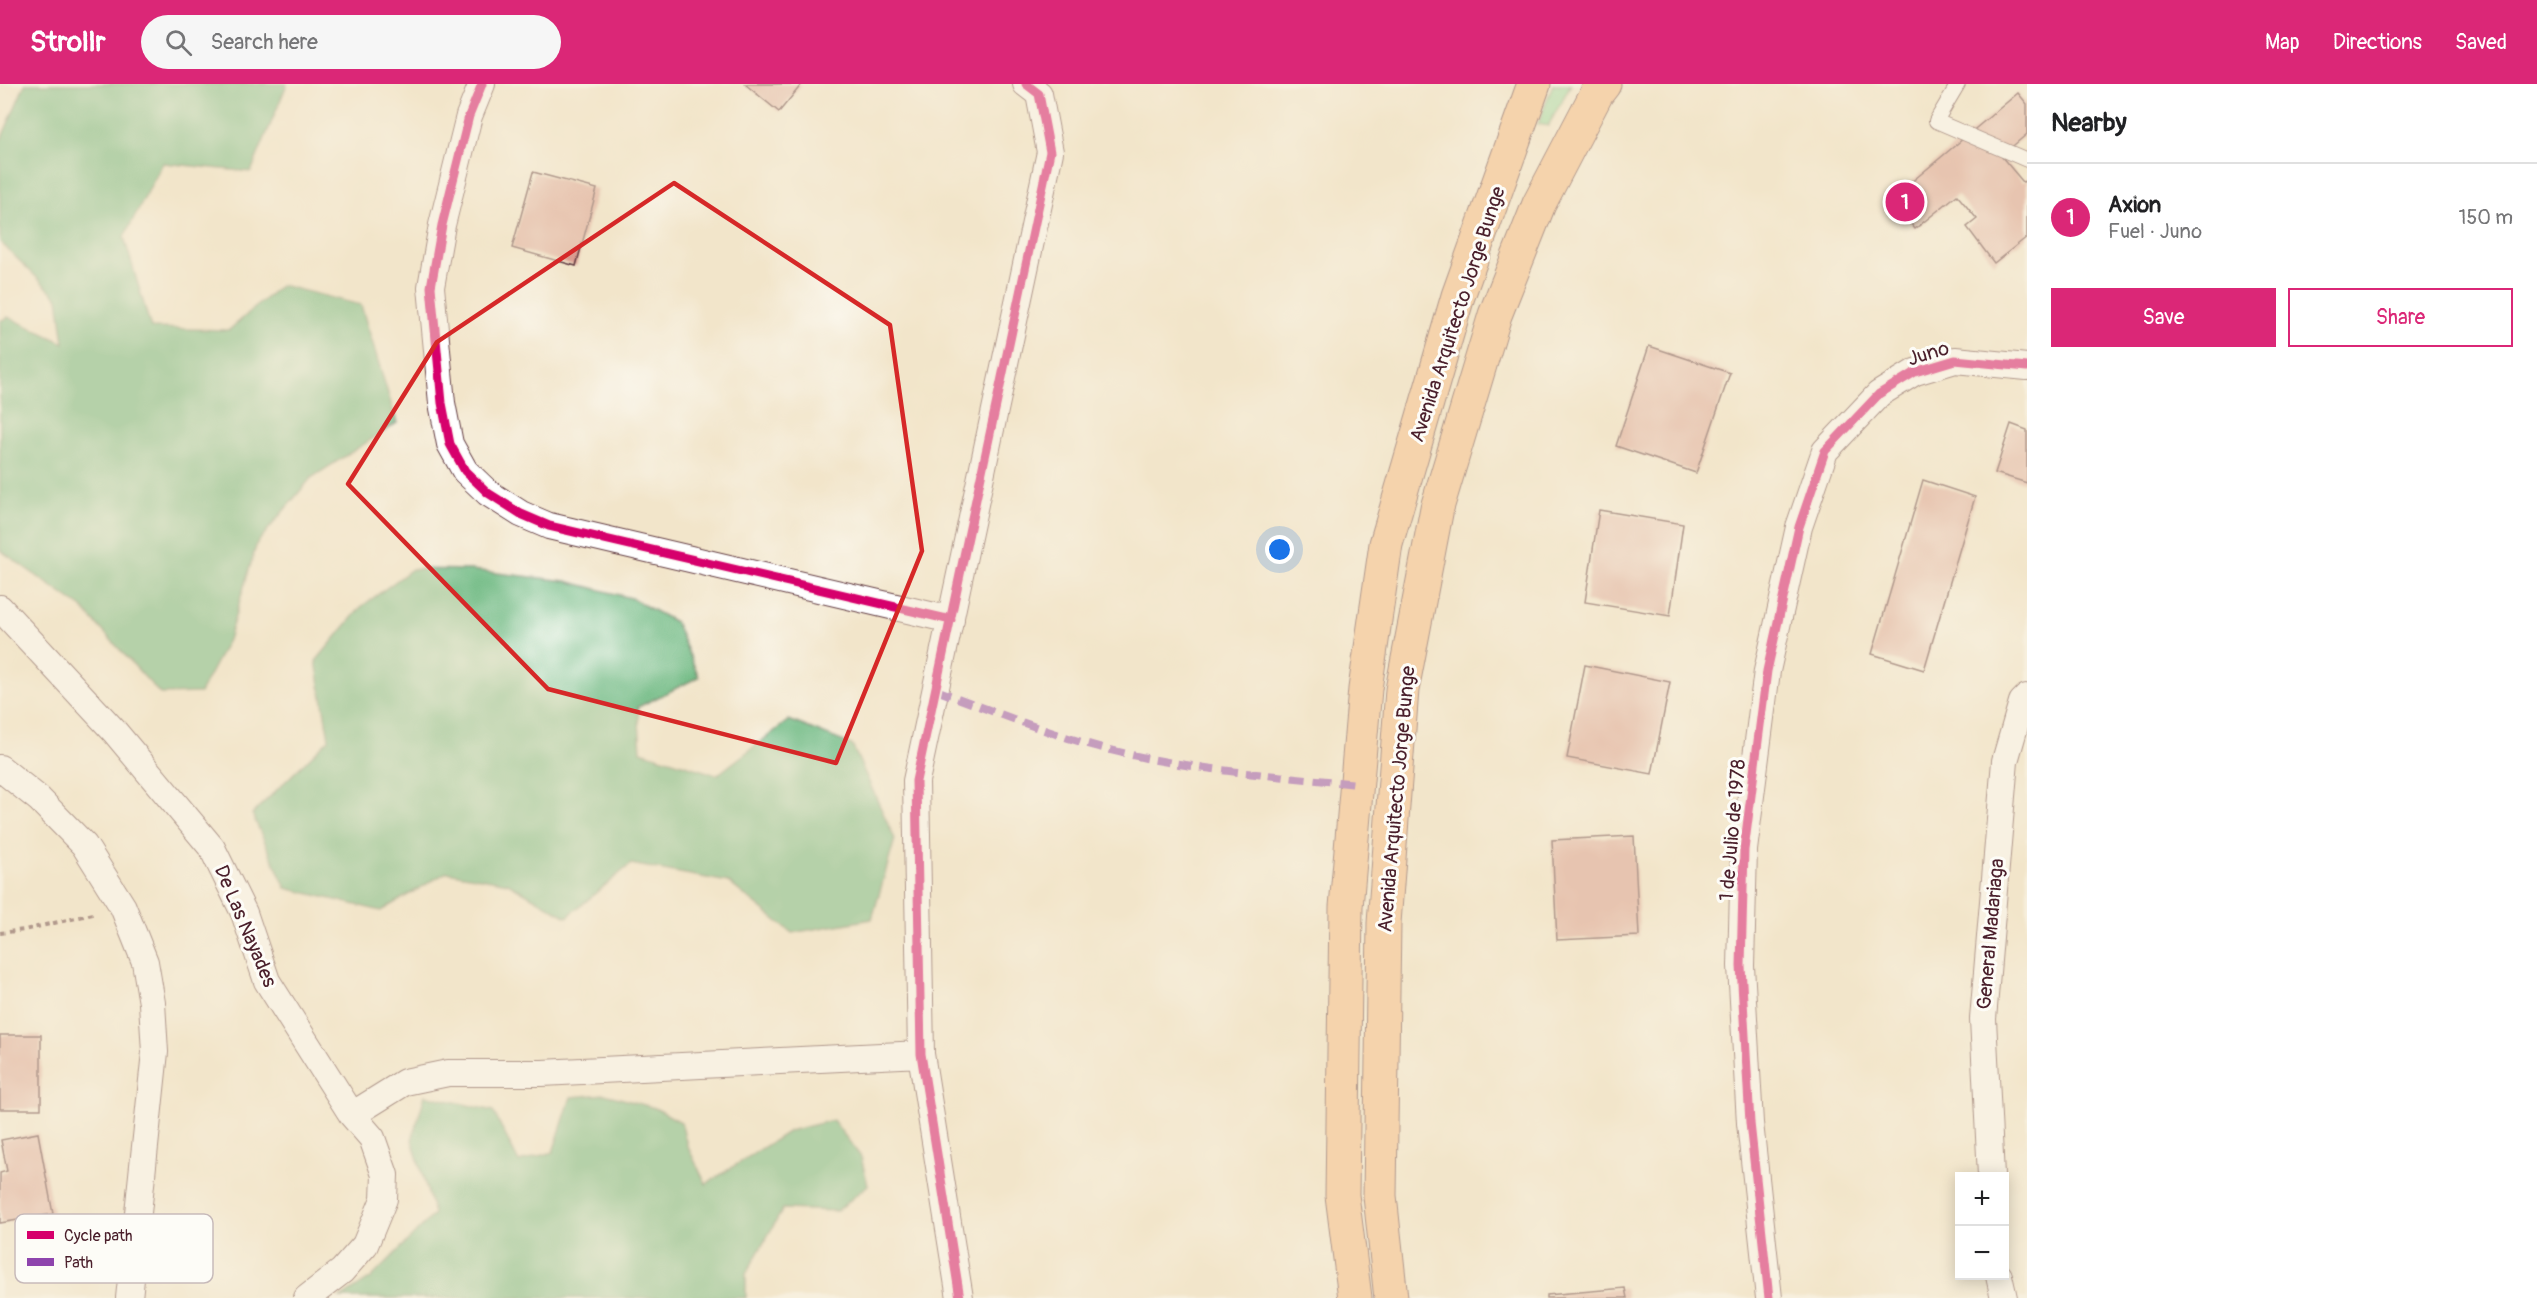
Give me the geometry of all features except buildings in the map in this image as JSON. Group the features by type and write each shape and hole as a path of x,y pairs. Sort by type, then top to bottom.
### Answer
{"main road":[{"name":"Avenida Arquitecto Jorge Bunge","path":"1355,1298 1342,1195 1346,908 1365,688 1384,555 1458,296 1534,84"},
{"name":"Avenida Arquitecto Jorge Bunge","path":"1390,1298 1380,1196 1384,923 1402,690 1437,508 1496,315 1539,204 1597,93 1604,84"}],"street":[{"path":"482,84 469,116 442,225 431,287 442,403 450,444 465,471 505,504 549,526 951,620"},
{"path":"960,1298 921,1054 916,781 1050,152 1039,94 1026,84"},
{"name":"Juno","path":"1879,394 1915,372 1955,360 2027,367"},
{"name":"1 de Julio de 1978","path":"1769,1298 1750,1123 1741,966 1745,839 1767,670 1799,526 1825,451 1879,394"},
{"name":"De Las Nayades","path":"0,608 115,732 212,848 244,913 267,981 352,1114 372,1138 385,1174 384,1199 365,1245 342,1271 307,1298"},
{"name":"General Madariaga","path":"1991,1172 1983,1019 2005,761 2022,702 2027,697"},
{"path":"0,768 39,799 84,845 123,907 145,962 152,1003 155,1052 138,1214"},
{"path":"352,1114 405,1082 448,1073 542,1073 921,1054"},
{"path":"2000,1280 2004,1298"},
{"path":"129,1298 131,1283"}],"lane":[{"path":"1958,84 1936,122 2027,160"}],"path":[{"path":"0,933 24,930 123,907"}],"highlighted area":[{"path":"674,183 890,325 922,551 836,763 548,689 348,484 437,342"}],"green space":[{"path":"25,84 287,84 251,172 163,163 124,237 151,328 229,330 281,285 361,305 397,423 311,478 257,543 228,640 200,693 160,694 82,608 0,550 0,321 8,317 64,343 58,298 0,242 0,142"},
{"path":"1553,84 1571,84 1548,126 1538,124"},
{"path":"412,569 471,570 566,581 631,598 675,622 699,677 638,707 641,751 717,775 789,720 852,745 895,839 872,919 792,933 728,882 631,864 567,917 508,883 447,872 381,911 286,888 252,814 329,739 316,661 361,607"},
{"path":"605,1094 655,1108 681,1122 687,1145 706,1184 789,1131 833,1120 861,1157 868,1185 837,1211 783,1209 746,1274 746,1298 340,1298 371,1278 434,1214 412,1140 425,1095 493,1111 519,1162 553,1152 571,1097"}],"marked path":[{"path":"936,690 1058,735 1131,755 1227,771 1357,784"}],"cycle path":[{"path":"482,84 469,116 442,225 431,287 442,403 450,444 465,471 488,493 521,514 549,526 951,620"},
{"path":"960,1298 921,1054 916,781 1050,152 1039,94 1026,84"},
{"path":"1769,1298 1750,1123 1741,966 1744,850 1767,671 1799,527 1825,451 1879,394 1915,372 1955,360 2027,367"}],"place":[{"name":"Axion","path":"1905,202"}]}
